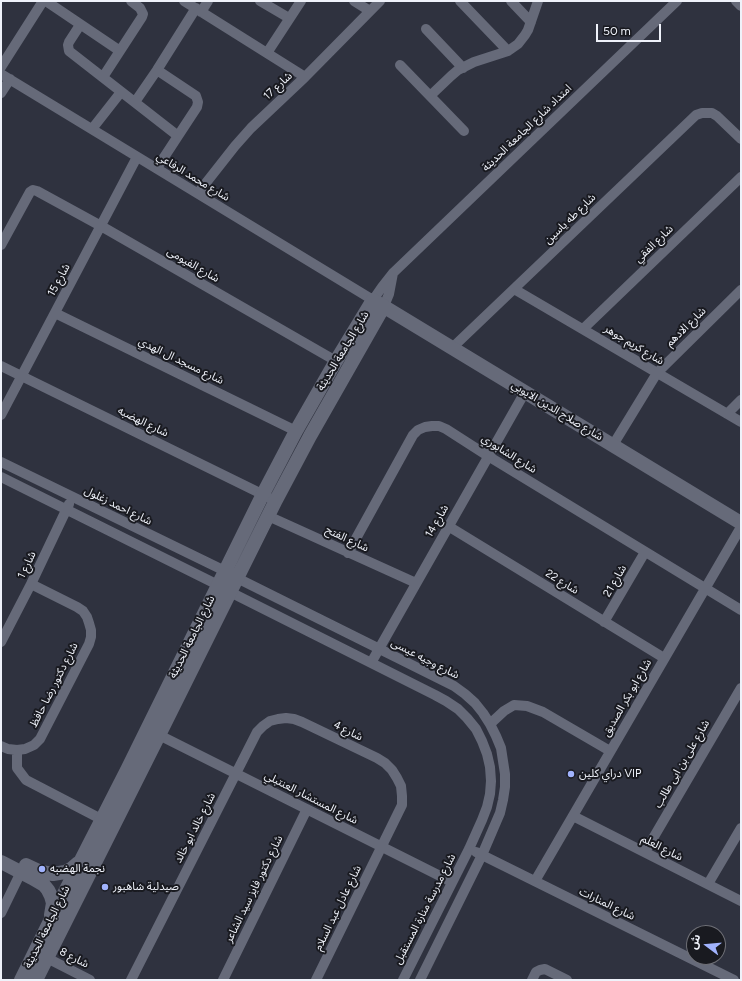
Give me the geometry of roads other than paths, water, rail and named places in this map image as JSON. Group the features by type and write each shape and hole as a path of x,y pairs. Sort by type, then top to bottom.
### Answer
{"street":[{"path":"1,67 44,1 120,51"},
{"path":"103,78 142,18 143,14 140,8 131,1"},
{"path":"184,1 305,77"},
{"path":"135,102 199,10 208,1"},
{"path":"260,1 289,18"},
{"path":"267,53 301,1"},
{"path":"354,1 370,11"},
{"name":"شارع 17","path":"198,193 251,128 305,77 380,1"},
{"path":"460,1 508,51"},
{"path":"511,1 531,22"},
{"path":"430,96 451,76 463,68 474,62 513,48 526,35 538,1"},
{"name":"امتداد شارع الجامعة الحديثة","path":"379,303 389,294 393,273 677,1"},
{"path":"736,1 741,6"},
{"path":"80,24 69,42 69,51 178,136"},
{"path":"426,29 463,68"},
{"path":"400,64 464,131"},
{"path":"157,70 198,98 197,108 157,168"},
{"path":"1,93 5,76"},
{"name":"شارع محمد الرفاعي","path":"5,76 379,303"},
{"path":"92,129 121,92"},
{"name":"شارع طه ياسين","path":"452,348 696,115 707,112 712,113 741,139"},
{"name":"شارع 15","path":"1,415 138,157"},
{"name":"شارع الفقي","path":"583,329 741,177"},
{"name":"شارع الفيومى","path":"1,245 30,192 33,190 38,191 336,361"},
{"name":"شارع كريم جوهر","path":"514,289 741,422"},
{"name":"شارع الادهم","path":"613,445 657,373 741,290"},
{"name":"شارع صلاح الدين الايوبي","path":"379,303 741,523"},
{"name":"شارع الجامعة الحديثة","path":"21,980 101,819 159,734 224,589 225,571 296,431 336,361 379,303"},
{"name":"شارع الجامعة الحديثة","path":"36,980 133,771 224,589 237,578 379,303"},
{"name":"شارع مسجد ال الهدي","path":"55,313 296,431"},
{"name":"شارع الهضبه","path":"1,366 276,500"},
{"name":"شارع 14","path":"371,663 525,392"},
{"path":"727,414 741,400"},
{"name":"شارع الشابوري","path":"348,553 412,435 425,427 440,426 705,588"},
{"name":"شارع احمد زغلول","path":"1,462 225,571"},
{"path":"1,477 435,695 458,709 472,724 482,741 490,767 491,781 487,807 469,848"},
{"name":"شارع 1","path":"1,642 73,497"},
{"name":"شارع الفتح","path":"268,516 416,583"},
{"name":"شارع 22","path":"448,526 664,658"},
{"name":"شارع ابو بكر الصديق","path":"535,881 741,527"},
{"name":"شارع 21","path":"604,622 645,552"},
{"name":"شارع وجيه عيسى","path":"237,578 454,686 465,694 483,713 496,736 502,754 505,787 500,813 482,855"},
{"name":"شارع دكتور رضا حافظ","path":"17,750 26,749 34,745 40,739 89,644 91,630 87,617 77,606 31,584"},
{"path":"705,588 741,610"},
{"name":"شارع على بن ابى طالب","path":"645,852 741,688"},
{"path":"490,724 504,710 514,705 527,706 544,712 610,751"},
{"name":"شارع 4","path":"236,773 257,732 270,722 286,718 302,722 378,758 386,763 392,770 401,786 402,796 402,805 382,846"},
{"name":"شارع المستشار العنتبلي","path":"159,734 452,882"},
{"path":"1,746 8,749 17,750 17,768 26,780 101,819"},
{"name":"شارع خالد ابو خالد","path":"131,980 236,773"},
{"name":"شارع دكتور فايز سيد الشاعر","path":"223,980 307,809"},
{"name":"شارع العلم","path":"573,816 741,901"},
{"path":"708,884 741,828"},
{"name":"شارع عادل عبد السلام","path":"316,980 382,846"},
{"name":"شارع المنارات","path":"469,848 734,980"},
{"name":"شارع مدرسة منارة المستقبل","path":"403,980 469,848"},
{"path":"1,852 47,874 65,872 76,866 80,861"},
{"path":"420,980 482,855"},
{"path":"1,862 38,881 48,890 53,903 49,923"},
{"path":"1,913 21,872"},
{"name":"شارع 8","path":"47,958 90,980"},
{"path":"532,980 536,972 544,969 567,980"}],"place":[{"name":"دراي كلين VIP","path":"571,774"},
{"name":"نجمة الهضبه","path":"42,869"},
{"name":"صيدلية شاهبور","path":"105,887"}]}
